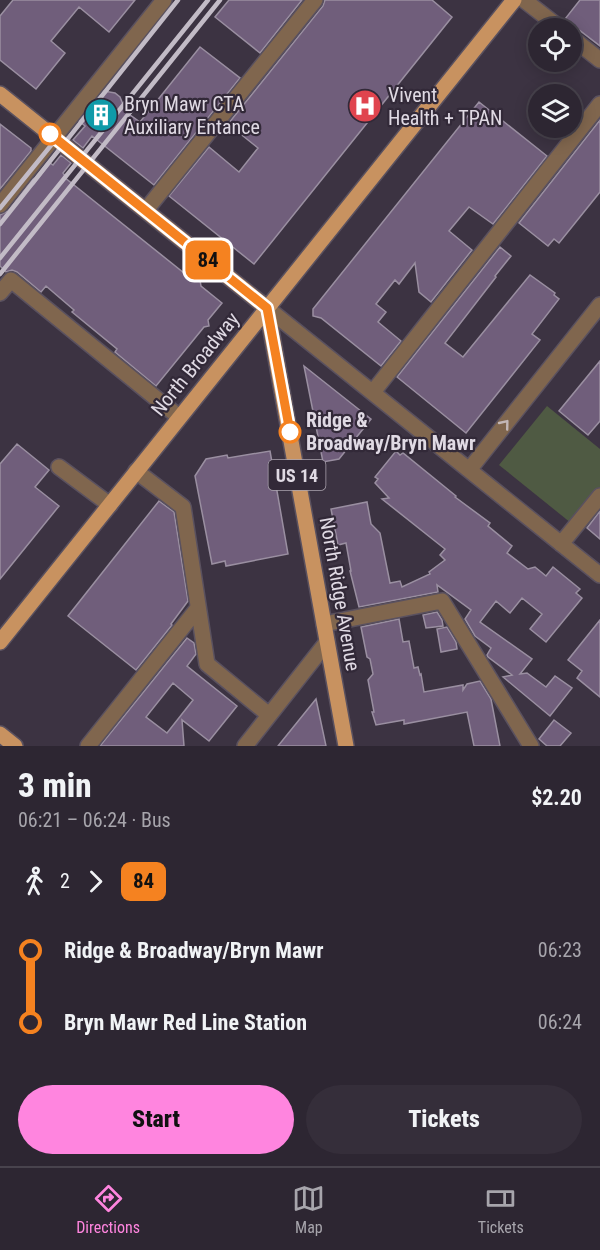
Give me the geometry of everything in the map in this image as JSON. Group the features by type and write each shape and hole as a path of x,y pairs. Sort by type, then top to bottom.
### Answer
{"main road":[{"name":"North Broadway","path":"0,642 514,0"},
{"path":"0,94 267,308"},
{"name":"North Ridge Avenue","path":"267,308 346,746"},
{"path":"0,734 15,746"}],"street":[{"path":"0,205 164,0"},
{"path":"146,210 315,0"},
{"path":"524,0 547,18"},
{"path":"582,46 600,60"},
{"path":"373,392 600,104"},
{"path":"0,293 11,280 179,417"},
{"path":"469,470 600,305"},
{"path":"267,308 600,575"},
{"path":"59,467 110,505"},
{"path":"136,471 183,507 207,664 269,715"},
{"path":"561,544 600,496"},
{"path":"324,624 442,601 531,746"},
{"path":"88,746 198,608"},
{"path":"245,746 327,642"}],"green space":[{"path":"547,406 600,449 600,488 571,523 499,465"}],"building":[{"path":"13,0 135,0 109,32 79,7 51,41 65,53 36,89 0,60 0,16"},
{"path":"229,0 302,0 260,53 215,17"},
{"path":"325,0 432,0 452,17 254,264 169,196 209,147 239,172 258,148 228,124 323,6"},
{"path":"580,0 600,0 600,46 582,32 582,18 566,18"},
{"path":"200,47 240,78 154,185 92,136 83,148 73,140 85,126 79,121 104,91 115,93 120,97 126,112 140,122"},
{"path":"479,102 547,156 493,224 469,207 449,231 472,250 431,302 419,292 415,263 399,284 395,280 376,304 386,312 378,322 401,341 381,366 321,318 313,316 313,309"},
{"path":"600,120 600,192 559,243 554,239 548,246 519,223"},
{"path":"0,124 31,148 31,151 0,189"},
{"path":"61,155 71,163 63,173 64,177 194,281 200,280 201,286 222,303 208,320 209,326 204,327 156,386 115,352 117,349 72,312 74,310 46,286 41,292 17,272 12,270 6,272 0,266 0,215 8,211 33,179 34,184 50,163 53,165"},
{"path":"500,247 511,256 445,343 463,357 530,275 555,293 554,295 559,299 532,334 540,340 466,433 397,377"},
{"path":"600,361 600,421 588,435 559,411"},
{"path":"304,366 371,419 339,459 323,462"},
{"path":"17,444 49,470 35,487 59,506 0,579 0,464"},
{"path":"270,451 288,554 226,566 225,561 212,564 195,476 206,459"},
{"path":"396,451 400,455 403,453 490,523 488,526 512,546 507,553 528,569 535,567 546,576 553,567 580,589 576,593 582,598 546,642 530,629 542,614 522,598 510,613 496,601 480,622 532,659 520,674 527,673 546,687 555,676 572,688 550,716 503,677 512,675 488,657 491,648 475,636 465,619 471,610 437,585 438,592 359,607 346,543 338,545 331,509 367,502 371,524 380,533 390,583 400,581 402,587 430,574 429,572 445,560 440,555 445,549 382,499 389,498 375,483 378,479 375,477"},
{"path":"159,501 174,512 188,601 136,670 68,616"},
{"path":"600,511 600,539 587,528"},
{"path":"437,612 443,626 426,628 423,615"},
{"path":"399,619 403,642 409,641 414,668 418,667 421,674 424,692 463,685 463,690 467,684 480,681 491,699 500,746 474,746 467,712 404,724 404,720 376,725 368,680 373,674 361,627"},
{"path":"600,620 600,697 577,678 582,671 568,660"},
{"path":"447,627 456,642 457,649 441,652 437,629"},
{"path":"187,638 194,643 196,654 187,666 237,706 209,741 182,720 184,746 100,746","holes":["173,683 193,700 167,733 146,717"]},
{"path":"316,699 326,746 278,746"},
{"path":"554,720 571,733 560,746 547,746 539,739"}],"railway":[{"path":"0,224 178,0"},
{"path":"0,258 208,0"},
{"path":"0,274 220,0"},
{"path":"0,208 57,138"}],"bus line":[{"name":"84","path":"50,134 267,308 290,432"}],"place":[{"name":"Vivent Health + TPAN","path":"365,106"},
{"name":"Bryn Mawr CTA Auxiliary Entance","path":"101,115"},
{"name":"Ridge & Broadway/Bryn Mawr","path":"290,432"}]}
